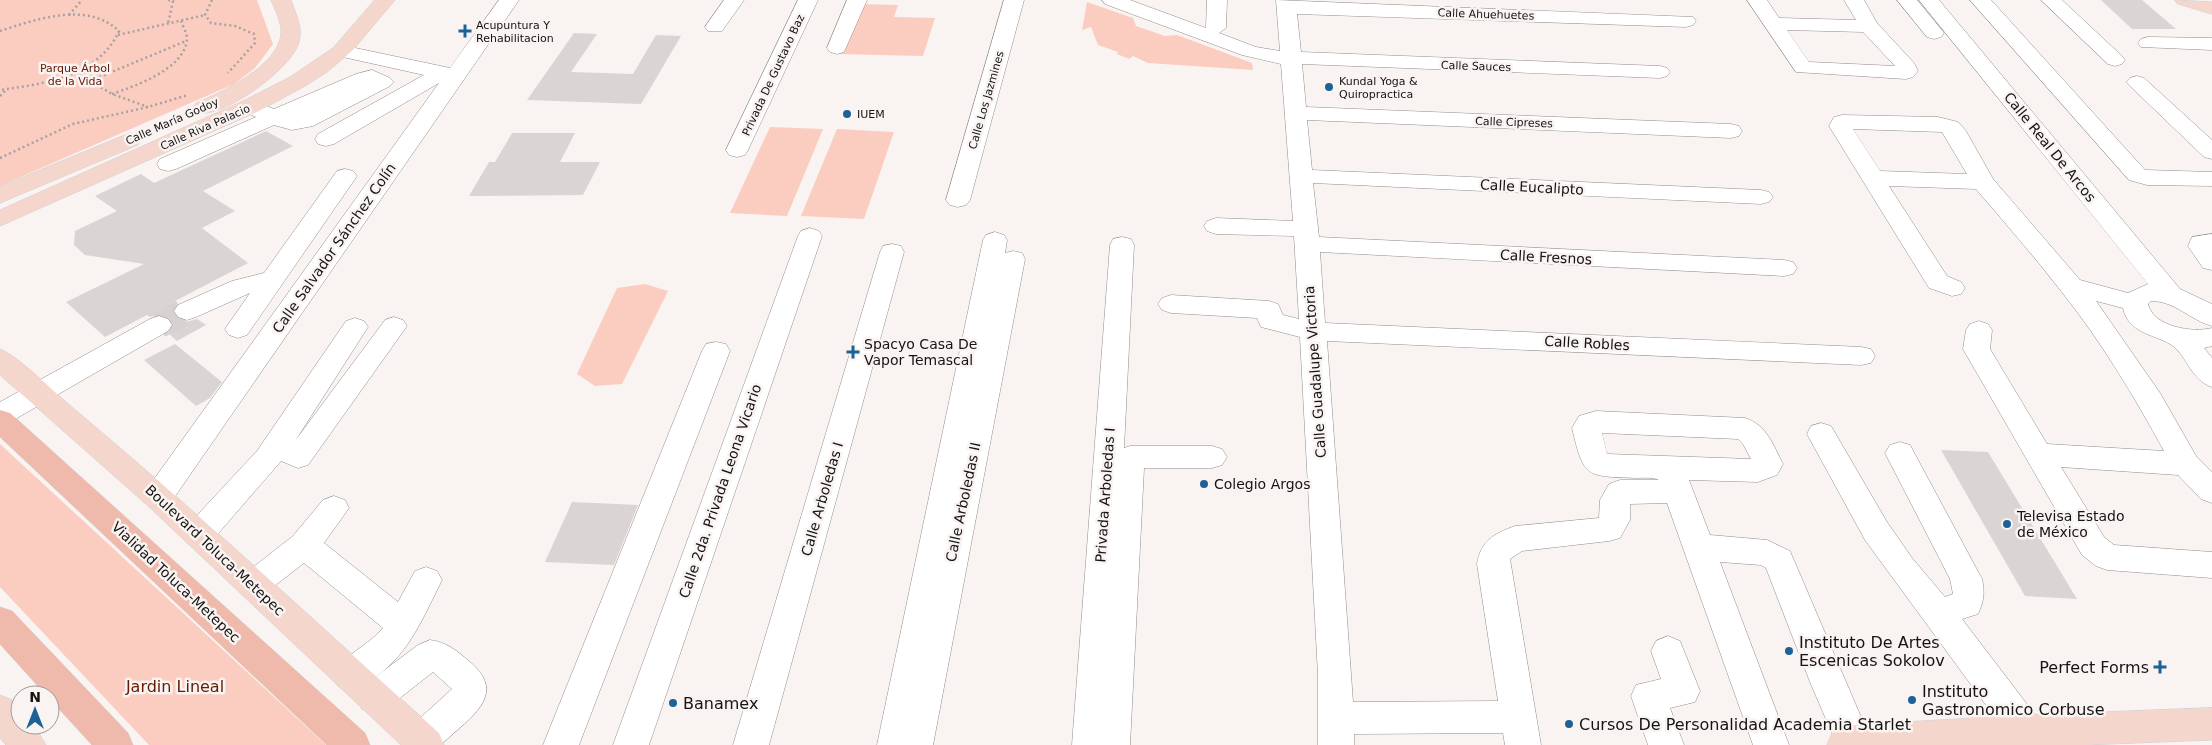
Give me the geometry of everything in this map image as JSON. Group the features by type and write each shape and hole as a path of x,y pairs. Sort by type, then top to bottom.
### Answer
{"highway":[{"name":"Vialidad Toluca-Metepec","path":"0,420 352,745"},
{"path":"0,621 115,745"}],"main road":[{"name":"Calle María Godoy","path":"0,196 224,99 258,78 282,55 291,34 281,0"},
{"name":"Calle Riva Palacio","path":"0,219 251,106 324,66 341,51 386,0"},
{"path":"2185,0 2212,8"},
{"name":"Boulevard Toluca-Metepec","path":"0,359 36,394 158,496 423,743"},
{"path":"0,711 28,745"},
{"path":"1851,744 2026,731 2212,724"}],"street":[{"name":"Calle Salvador Sánchez Colín","path":"158,496 449,74 509,0"},
{"path":"715,27 734,0"},
{"name":"Privada De Gustavo Baz","path":"737,150 808,0"},
{"path":"837,48 857,0"},
{"name":"Calle Los Jazmines","path":"958,200 1014,0"},
{"name":"Calle Sauces","path":"1112,0 1249,51 1292,59 1660,72"},
{"path":"1216,28 1217,0"},
{"path":"1758,0 1772,24 1803,68 1906,73 1908,71 1907,67 1869,26 1854,0"},
{"name":"Calle Real De Arcos","path":"1907,0 2149,303"},
{"name":"Calle Real De Arcos","path":"1929,0 2149,303"},
{"path":"1980,0 2137,175 2147,178 2212,178"},
{"path":"2052,0 2115,60"},
{"name":"Calle Guadalupe Victoria","path":"1286,4 1307,237 1336,731"},
{"name":"Calle Ahuehuetes","path":"1286,4 1686,21"},
{"path":"1772,24 1869,26"},
{"path":"2148,43 2212,44"},
{"path":"341,51 449,74"},
{"path":"326,139 449,74"},
{"path":"2137,82 2212,152"},
{"path":"168,164 273,117 251,106"},
{"name":"Calle Cipreses","path":"1297,114 1731,131"},
{"path":"1952,288 1938,282 1840,126 1842,122 1945,124 1955,131 1984,182 2071,286 2150,400 2186,464 2212,491"},
{"path":"238,329 345,176"},
{"name":"Calle Eucalipto","path":"1302,176 1761,198"},
{"path":"1873,178 1984,182"},
{"name":"Calle Fresnos","path":"1216,226 1307,237 1784,268"},
{"name":"Calle 2da. Privada Leona Vicario","path":"630,745 810,236"},
{"path":"2212,242 2201,243 2200,246 2212,262"},
{"name":"Privada Arboledas I","path":"1090,745 1122,246"},
{"name":"Calle Arboledas II","path":"895,745 1004,250 915,745"},
{"name":"Calle Arboledas I","path":"751,745 892,252"},
{"path":"187,311 241,287 273,279"},
{"path":"2071,286 2149,303 2210,324"},
{"path":"2149,303 2155,328 2181,338 2212,377"},
{"path":"2109,339 2149,303"},
{"name":"Calle Robles","path":"1171,304 1268,310 1270,321 1312,331 1861,356"},
{"path":"2181,338 2210,324"},
{"path":"0,415 159,325"},
{"path":"276,444 298,457 308,446 394,326"},
{"path":"199,534 256,474 355,327"},
{"path":"1979,330 1976,349 2093,546 2100,553 2118,558 2212,564"},
{"path":"561,745 716,351"},
{"path":"1336,731 1521,731 1493,564 1495,552 1515,539 1609,529 1616,521 1615,499 1620,492 1674,480 1764,470 1768,464 1754,437 1745,429 1596,422 1586,425 1594,459 1600,465 1674,480"},
{"path":"1821,434 1876,531 2026,731"},
{"path":"1900,453 1966,579 1969,594 1966,604 1939,613"},
{"path":"2037,454 2186,464"},
{"path":"1112,745 1130,457 1212,456"},
{"path":"1674,480 1770,745"},
{"path":"253,584 304,545 334,508"},
{"path":"304,545 402,625"},
{"path":"1699,547 1767,553 1780,560 1851,744"},
{"path":"350,675 381,652 397,637 426,580"},
{"path":"1666,745 1648,696 1683,691 1668,651"},
{"path":"374,698 430,655 438,656 470,684 470,694 423,743"}],"path":[{"path":"68,15 82,0"},
{"path":"168,0 174,1 168,24"},
{"path":"205,15 212,0"},
{"path":"0,31 26,22 68,15 98,16 113,22 119,31 116,42 104,55 74,72 27,87 0,90"},
{"path":"118,36 205,15"},
{"path":"205,15 211,23 235,26 254,34 255,43 225,76"},
{"path":"112,94 150,79 168,68 179,58 186,41 181,21"},
{"path":"90,81 186,41"},
{"path":"74,72 112,94 148,108"},
{"path":"0,96 6,90"},
{"path":"0,158 73,124 96,117 148,108 195,92"}],"green space":[{"name":"Parque Árbol de la Vida","path":"0,0 257,0 273,44 255,68 234,84 0,186"},
{"path":"1087,2 1133,18 1136,26 1165,36 1177,35 1252,63 1253,70 1148,63 1133,56 1129,59 1117,54 1118,52 1098,45 1091,27 1082,30"},
{"path":"857,4 898,5 894,17 935,18 923,56 839,54"},
{"path":"770,127 823,129 787,216 730,213"},
{"path":"837,129 894,132 864,219 801,216"},
{"path":"645,284 668,291 622,384 595,386 577,374 617,288"},
{"name":"Jardin Lineal","path":"0,444 326,745 149,745 0,587"}],"building":[{"path":"2101,0 2142,0 2176,29 2132,29"},
{"path":"574,33 597,34 571,72 633,74 656,35 681,36 641,104 527,100"},
{"path":"266,131 293,146 203,191 235,211 202,228 248,263 175,301 178,303 172,312 176,318 186,322 197,319 206,325 177,341 168,333 174,326 170,318 160,314 150,317 147,315 105,337 66,302 144,264 85,255 74,245 75,231 117,211 95,196 141,174 154,183"},
{"path":"512,133 575,133 560,162 600,162 583,195 469,196 489,162 495,162"},
{"path":"175,344 222,382 210,398 196,406 144,360"},
{"name":"Televisa Estado de México","path":"1941,450 1988,452 2077,599 2025,596"},
{"path":"572,502 638,505 614,565 545,562"}],"tunnel":[{"path":"159,325 187,311"}],"place":[{"name":"Acupuntura Y Rehabilitacion","path":"465,31"},
{"name":"Kundal Yoga & Quiropractica","path":"1329,87"},
{"name":"IUEM","path":"847,114"},
{"name":"Spacyo Casa De Vapor Temascal","path":"853,352"},
{"name":"Colegio Argos","path":"1204,484"},
{"name":"Televisa Estado de México","path":"2007,524"},
{"name":"Instituto De Artes Escenicas Sokolov","path":"1789,651"},
{"name":"Perfect Forms","path":"2160,667"},
{"name":"Instituto Gastronomico Corbuse","path":"1912,700"},
{"name":"Banamex","path":"673,703"},
{"name":"Cursos De Personalidad Academia Starlet","path":"1569,724"}]}
